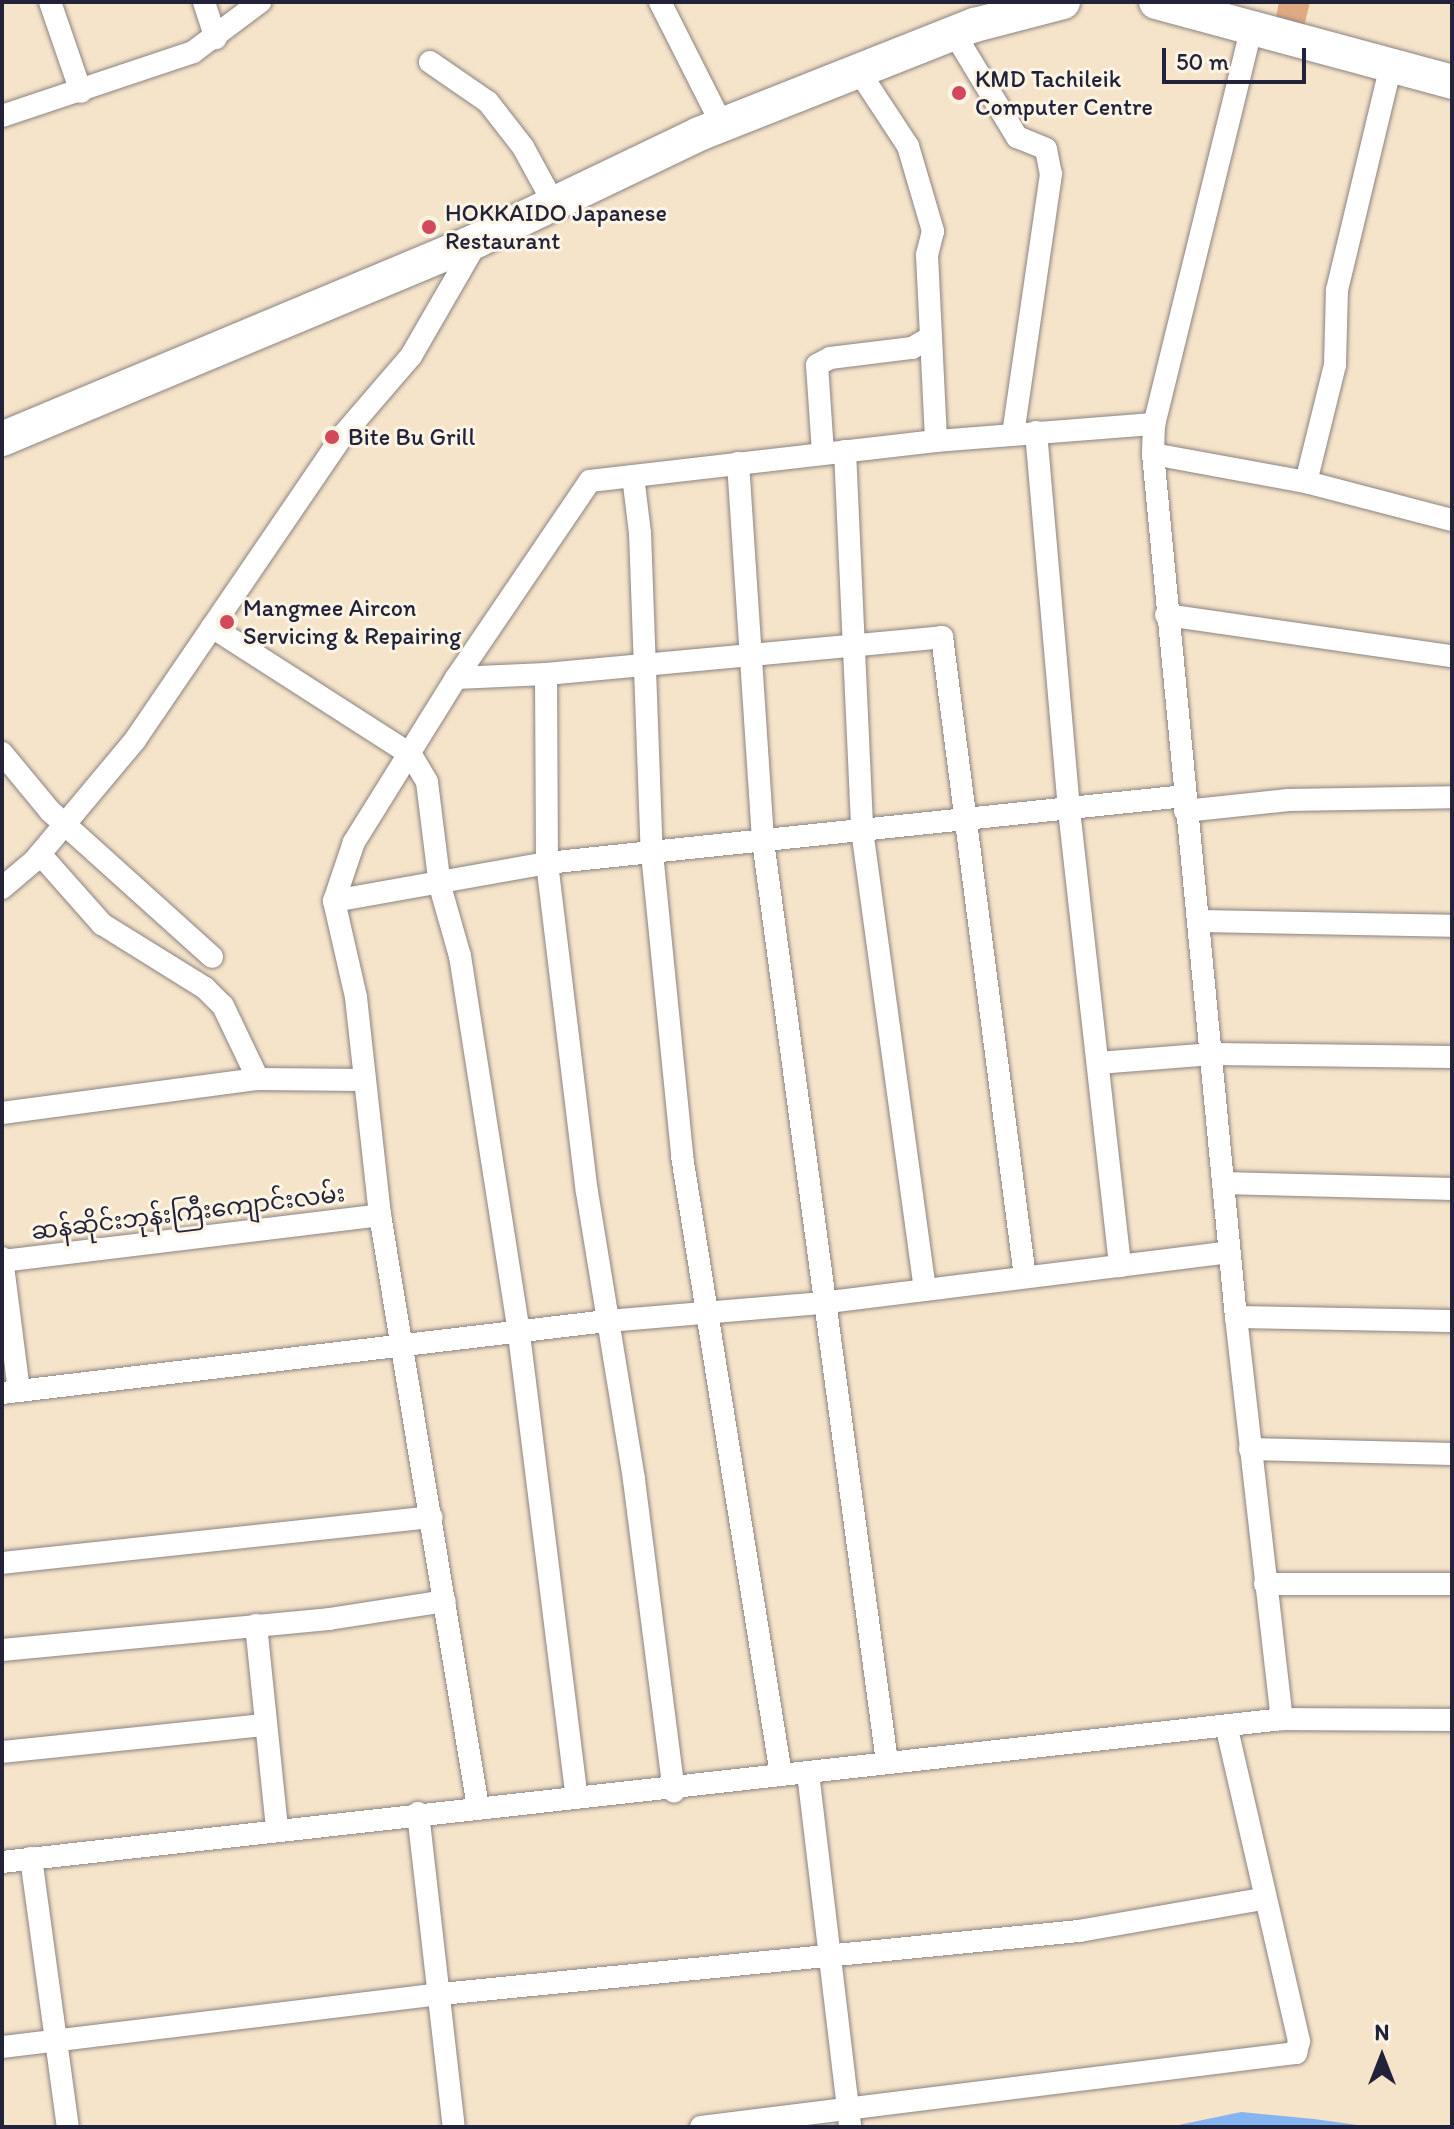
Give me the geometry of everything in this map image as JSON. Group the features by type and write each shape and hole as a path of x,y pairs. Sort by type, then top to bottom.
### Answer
{"main road":[{"path":"2,439 478,240 722,125 954,33 1000,9 1063,2"},
{"path":"1156,2 1452,82"}],"street":[{"path":"50,2 81,92"},
{"path":"204,2 216,38"},
{"path":"2,116 81,92 216,38 260,2"},
{"path":"660,2 722,125"},
{"path":"1252,26 1154,424 1153,454 1184,804 1213,1054 1229,1252 1282,1719"},
{"path":"954,33 1017,137 1046,149 1051,174 1013,433"},
{"path":"430,62 488,102 523,147 553,202"},
{"path":"1306,482 1335,365 1337,290 1391,65"},
{"path":"858,70 908,146 933,231 927,255 936,441"},
{"path":"2,888 40,854 135,740 343,435 411,356 478,240"},
{"path":"925,1290 862,830 852,641 834,452 817,365 830,358 912,348 931,337"},
{"path":"478,1807 405,1348 380,1215 356,997 334,901 354,842 411,755 456,678 590,481 1013,433 1154,424"},
{"path":"1036,432 1069,810 1120,1266"},
{"path":"1153,454 1306,482 1452,520"},
{"path":"738,463 748,652 763,841 821,1303 845,1436 887,1762"},
{"path":"633,476 646,663 652,853 682,1156 781,1775"},
{"path":"1166,615 1452,656"},
{"path":"212,627 411,755 432,801 440,886 460,956 519,1334 577,1797"},
{"path":"456,678 546,674 852,641 942,637 962,821 1025,1277"},
{"path":"546,674 547,863 607,1321 674,1791"},
{"path":"2,753 66,824 212,957"},
{"path":"334,901 440,886 547,863 1069,810 1288,800 1452,797"},
{"path":"40,854 102,924 214,997 258,1079"},
{"path":"1198,921 1452,926"},
{"path":"1098,1063 1213,1054 1452,1057"},
{"path":"2,1113 258,1079 364,1080"},
{"path":"1224,1183 1452,1189"},
{"name":"ဆန်ဆိုင်းဘုန်းကြီးကျောင်းလမ်း","path":"2,1260 380,1215"},
{"path":"2,1260 10,1391 405,1348 607,1321 821,1303 1229,1252"},
{"path":"1236,1317 1452,1321"},
{"path":"1250,1449 1452,1454"},
{"path":"2,1563 432,1517"},
{"path":"1265,1584 1452,1584"},
{"path":"2,1650 256,1625 445,1601"},
{"path":"256,1625 277,1829"},
{"path":"2,1862 418,1813 674,1791 887,1762 1282,1719 1452,1720"},
{"path":"2,1752 265,1725"},
{"path":"701,2127 849,2118 1296,2053 1299,2041 1263,1899 1226,1726"},
{"path":"808,1773 849,2118"},
{"path":"418,1813 454,2127"},
{"path":"31,1858 68,2127"},
{"path":"2,2047 441,1994 831,1959 1079,1931 1263,1899"}],"water":[{"path":"1241,2112 1314,2119 1372,2127 1169,2127"}],"building":[{"path":"1279,2 1310,2 1304,27 1275,22"}],"place":[{"name":"KMD Tachileik Computer Centre","path":"959,93"},
{"name":"HOKKAIDO Japanese Restaurant","path":"429,227"},
{"name":"Bite Bu Grill","path":"332,437"},
{"name":"Mangmee Aircon Servicing & Repairing","path":"227,622"}]}
